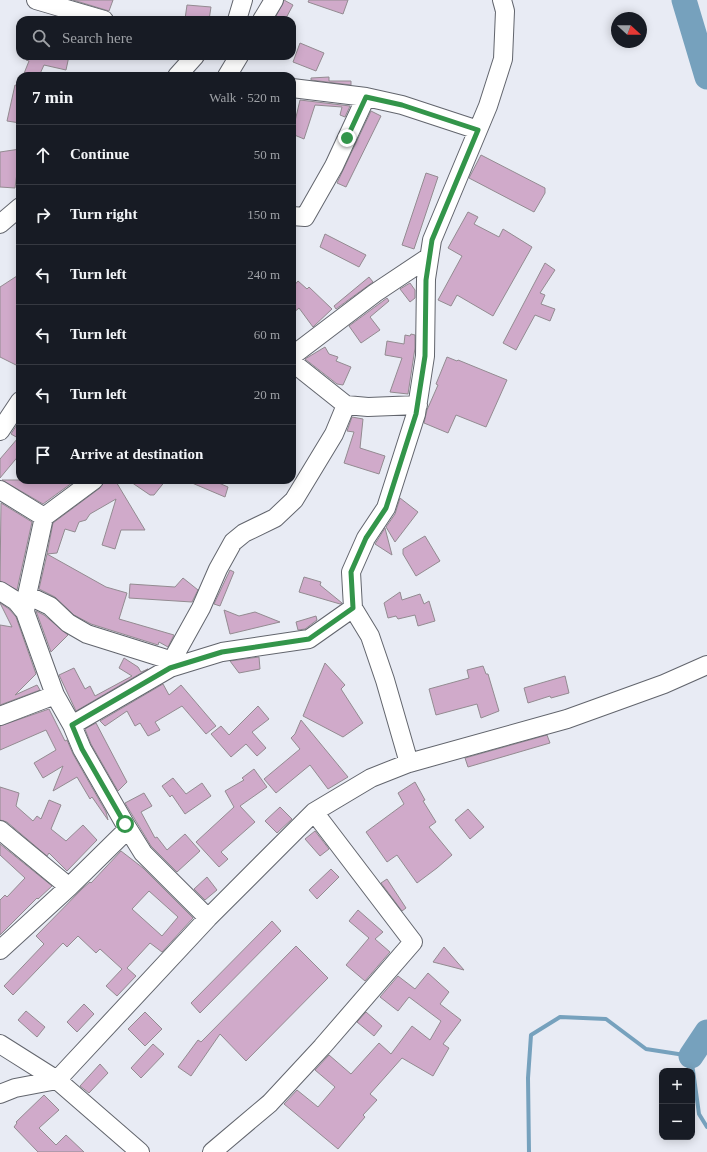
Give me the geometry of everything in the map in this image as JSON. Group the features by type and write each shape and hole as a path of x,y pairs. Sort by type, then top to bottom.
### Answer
{"street":[{"path":"36,0 65,4 94,16"},
{"path":"238,16 243,0"},
{"path":"264,16 274,0"},
{"path":"409,763 385,680 370,636 353,608 351,572 366,538 386,508 418,405 425,356 426,280 432,240 488,106 502,59 505,11 502,0"},
{"path":"181,72 191,60"},
{"path":"229,72 237,60"},
{"path":"296,88 366,97 402,105 478,130"},
{"path":"296,216 305,217 334,166 366,97"},
{"path":"0,224 16,210"},
{"path":"296,353 375,293 429,257"},
{"path":"296,365 346,405 368,407 418,405"},
{"path":"172,665 232,542 244,533 275,518 294,500 334,434 346,405"},
{"path":"0,431 16,407"},
{"path":"89,484 44,517 26,603 55,695 72,725 82,749 128,829 143,853 208,918"},
{"path":"0,490 44,517"},
{"path":"0,591 16,601 50,606 68,623 87,634 172,665"},
{"path":"72,725 172,665 222,652 309,639 353,608"},
{"path":"0,1094 15,1088 57,1080 208,918 314,812 371,778 409,763 567,720 664,684 707,665"},
{"path":"0,716 55,695"},
{"path":"212,1152 270,1103 322,1047 413,942 314,812"},
{"path":"0,950 68,888 128,829"},
{"path":"0,830 68,888"},
{"path":"0,1044 57,1080 140,1152"}],"building":[{"path":"73,0 113,0 109,11"},
{"path":"284,0 293,5 287,16 276,16"},
{"path":"309,0 348,0 343,14 308,2"},
{"path":"187,5 211,7 210,16 185,16"},
{"path":"300,43 324,53 316,71 293,62 294,60 296,60 296,54"},
{"path":"26,60 68,60 66,70 44,65 41,72 25,72 29,61"},
{"path":"329,77 329,81 351,81 351,85 311,80 311,78"},
{"path":"15,85 16,85 16,122 7,121"},
{"path":"300,100 350,106 345,117 340,115 342,107 315,105 304,139 296,136 296,117"},
{"path":"371,111 381,116 346,187 337,183"},
{"path":"16,150 15,188 0,187 0,152"},
{"path":"481,155 545,188 545,193 534,212 469,178"},
{"path":"426,173 438,177 414,249 402,245"},
{"path":"468,212 478,217 474,224 499,237 503,229 532,247 493,316 457,295 451,306 438,300 462,256 448,248"},
{"path":"325,234 366,255 359,267 320,247"},
{"path":"545,263 555,270 540,293 545,295 541,304 555,309 550,321 535,315 516,350 503,343"},
{"path":"16,277 16,365 0,357 0,287"},
{"path":"369,277 373,282 336,309 334,306"},
{"path":"298,281 307,289 309,287 332,309 313,327 299,308 296,311 296,283"},
{"path":"410,283 415,290 415,298 410,302 400,289"},
{"path":"387,298 389,301 370,317 380,330 361,343 349,326"},
{"path":"411,334 415,335 415,348 408,394 390,392 402,358 385,355 387,341 404,344 405,335 410,336"},
{"path":"325,347 329,354 338,357 336,361 351,367 343,385 337,384 305,359"},
{"path":"447,357 507,380 486,427 456,415 448,433 424,423 427,410 438,385 436,384"},
{"path":"352,417 363,419 360,448 385,456 379,474 344,463 354,432 347,431"},
{"path":"16,426 16,437 11,434"},
{"path":"16,440 16,459 0,478 0,459"},
{"path":"2,480 16,480 16,484 70,484 43,504"},
{"path":"102,484 117,484 145,530 121,530 115,549 102,545 116,499 90,514 86,520 79,522 75,532 65,529 57,553 47,554 53,523 100,488"},
{"path":"134,484 163,484 154,495 150,495"},
{"path":"194,484 221,484 228,487 225,497"},
{"path":"400,498 418,512 395,542 386,527 395,514"},
{"path":"1,503 32,522 17,590 0,581"},
{"path":"385,528 392,555 375,544"},
{"path":"425,536 440,561 416,576 403,554 403,549"},
{"path":"47,554 106,587 127,593 119,619 174,635 168,647 159,642 158,645 91,624 74,615 55,597 39,589"},
{"path":"230,570 234,572 220,606 214,604"},
{"path":"304,577 321,582 320,585 342,603 340,604 299,592"},
{"path":"183,578 198,590 192,602 129,598 130,584 175,587"},
{"path":"400,592 402,600 420,594 424,604 429,601 435,621 418,626 415,615 398,619 396,616 388,618 384,603"},
{"path":"0,603 9,609 16,617 36,674 15,695 37,685 40,690 0,705 0,625 12,627"},
{"path":"224,610 239,616 255,612 280,622 230,634"},
{"path":"36,611 44,615 68,635 51,652"},
{"path":"316,616 317,620 305,629 298,630 296,622"},
{"path":"259,657 260,669 239,673 230,661"},
{"path":"124,658 138,667 141,672 148,669 76,711 59,675 74,668 85,689 90,686 95,696 132,676 119,668"},
{"path":"325,663 345,685 341,689 363,723 343,737 303,716"},
{"path":"483,666 486,674 488,674 499,711 481,718 477,704 436,715 429,689 469,678 467,670"},
{"path":"565,676 569,693 551,698 550,696 528,703 524,688"},
{"path":"163,684 169,695 181,685 216,726 206,734 182,706 155,722 160,730 148,736 140,723 135,726 127,711 105,726 100,721"},
{"path":"258,706 269,719 252,732 266,748 257,756 246,744 231,757 211,734 221,726 229,735"},
{"path":"49,709 65,741 67,740 73,754 106,812 108,820 92,797 90,799 77,777 53,791 63,766 43,778 34,763 56,750 46,730 0,750 0,726"},
{"path":"301,720 348,777 328,789 310,765 276,793 264,779 300,749 291,738 295,734"},
{"path":"96,723 127,782 118,791 91,744 85,729"},
{"path":"547,735 550,743 468,767 465,758"},
{"path":"254,769 267,787 240,806 255,822 221,852 228,859 219,867 196,842 234,807 225,791 244,780 242,778"},
{"path":"173,778 186,794 202,783 211,796 185,814 172,795 170,797 162,786"},
{"path":"415,782 425,800 423,801 436,822 429,827 452,855 417,883 397,855 387,862 366,832 404,804 398,793"},
{"path":"0,787 19,793 16,806 33,821 37,816 41,819 49,800 61,805 51,829 66,841 83,825 97,840 67,871 49,853 47,856 7,822 0,820"},
{"path":"144,793 152,806 141,812 155,838 157,837 167,850 185,834 200,851 177,872 151,846 125,803"},
{"path":"280,807 292,819 277,833 265,821"},
{"path":"468,809 484,827 470,839 455,820"},
{"path":"315,831 329,849 320,856 305,839"},
{"path":"0,844 52,886 38,899 37,898 0,935 0,900 5,895 7,897 25,878 0,855"},
{"path":"121,851 143,868 193,918 162,952 150,943 127,968 136,976 117,996 106,986 122,969 100,949 96,953 78,936 67,947 63,943 13,995 4,986 44,944 36,936 83,888 90,882 91,883","holes":["149,891 178,917 162,936 132,909"]},
{"path":"331,869 339,877 317,899 309,890"},
{"path":"207,877 217,890 205,900 194,889"},
{"path":"387,879 406,908 402,911 381,883"},
{"path":"358,910 383,932 375,939 390,952 365,981 346,965 369,938 349,921"},
{"path":"272,921 281,931 200,1013 191,1003"},
{"path":"296,946 328,978 246,1061 220,1034 191,1076 178,1067 198,1040 201,1042"},
{"path":"444,947 464,970 433,962"},
{"path":"428,973 449,992 440,1004 461,1020 443,1044 449,1048 433,1076 402,1058 370,1094 377,1100 363,1115 365,1117 338,1149 284,1104 297,1090 318,1107 335,1087 315,1070 329,1055 351,1074 379,1043 391,1054 412,1026 430,1040 441,1021 409,997 398,1011 380,997 398,976 415,989"},
{"path":"84,1004 94,1014 77,1032 67,1022"},
{"path":"26,1011 45,1027 37,1037 18,1020"},
{"path":"145,1012 162,1029 145,1046 128,1029"},
{"path":"366,1012 382,1026 374,1036 357,1022"},
{"path":"153,1044 164,1054 141,1078 131,1068"},
{"path":"100,1064 108,1073 89,1093 80,1086"},
{"path":"44,1095 59,1110 39,1128 56,1145 66,1135 84,1152 38,1152 14,1127 17,1123 16,1122"}],"waterway":[{"path":"684,0 707,77"},
{"path":"529,1152 528,1078 531,1035 560,1017 606,1019 646,1049 691,1056 699,1114 707,1127"},
{"path":"691,1056 707,1032"}],"route":[{"path":"125,824 82,749 72,725 170,668 222,652 309,639 353,608 351,572 366,538 386,508 403,457 416,414 425,356 426,280 432,240 478,130 402,105 366,97 347,138"}]}
